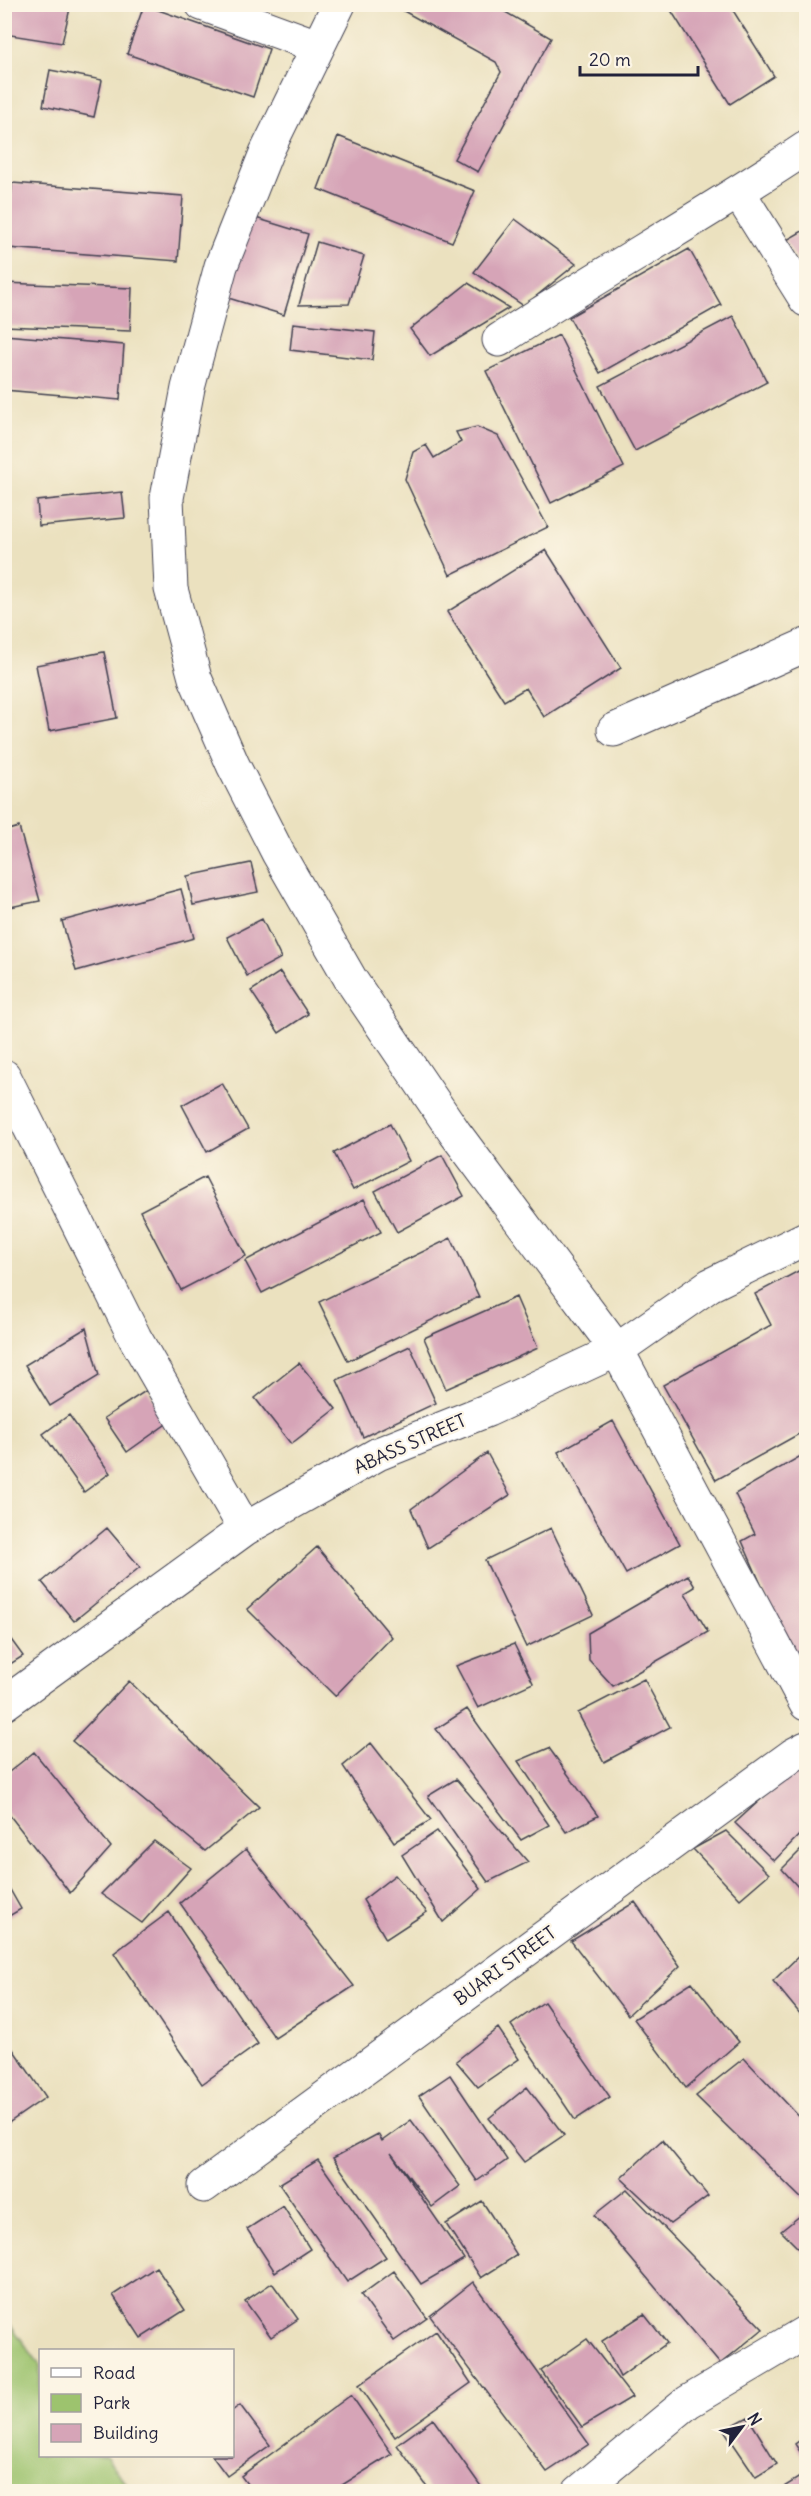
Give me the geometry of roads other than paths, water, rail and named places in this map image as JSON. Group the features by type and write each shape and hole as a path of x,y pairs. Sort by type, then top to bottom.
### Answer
{"street":[{"path":"202,4 317,46"},
{"path":"339,4 266,153 221,266 188,388 167,498 171,589 195,678 232,765 278,853 351,980 455,1133 617,1350 807,1704"},
{"path":"499,340 587,282 739,193 807,148"},
{"path":"739,193 807,300"},
{"path":"614,730 807,645"},
{"path":"4,1076 135,1338 245,1529"},
{"name":"ABASS STREET","path":"4,1704 245,1529 378,1454 488,1410 617,1350 710,1285 807,1238"},
{"name":"BUARI STREET","path":"204,2186 793,1755 807,1748"},
{"path":"579,2492 688,2402 807,2332"}],"waterway":[{"path":"4,2488 6,2492"}]}
